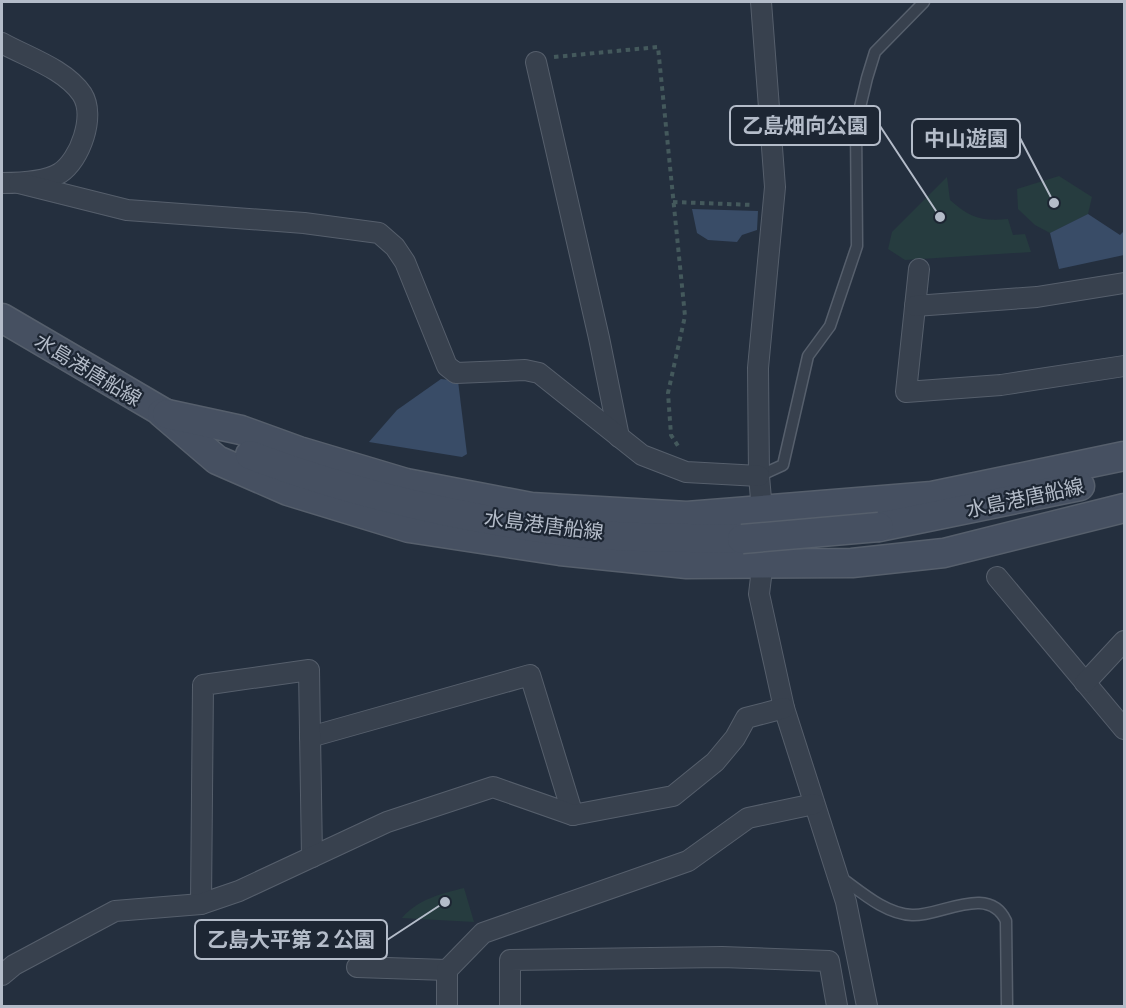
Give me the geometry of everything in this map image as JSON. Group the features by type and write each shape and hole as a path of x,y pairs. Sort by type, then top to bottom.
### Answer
{"main road":[{"name":"水島港唐船線","path":"11,324 162,413 229,447 297,473 410,505 571,532 742,539 879,527 1125,477"},
{"path":"162,413 241,430 299,451 406,483 531,507 687,516 932,496 1125,456"},
{"path":"162,413 217,460 288,491 409,528 560,551 687,564 852,563 944,553 1125,508"}],"street":[{"path":"761,2 772,141 773,205 758,368 759,476 764,565 759,594 784,708 846,902 867,1006"},
{"path":"2,43 61,75 83,96 87,106 86,128 73,161 59,174 10,183"},
{"path":"536,62 602,349 619,436"},
{"path":"10,183 127,210 304,223 379,233 395,247 405,262 447,366 456,373 525,370 539,373 642,455 686,472 759,476"},
{"path":"920,269 906,392 1001,385 1125,366"},
{"path":"915,306 1037,297 1125,283"},
{"path":"997,577 1125,729"},
{"path":"1085,683 1125,641"},
{"path":"201,904 203,685 309,670 312,857"},
{"path":"310,737 530,675 573,815"},
{"path":"2,975 14,964 115,911 201,904 239,891 387,822 493,787 573,815 673,796 715,762 735,738 746,718 784,708"},
{"path":"447,1006 447,970 483,933 688,861 748,818 814,804"},
{"path":"510,1006 510,960 722,957 829,962 837,1006"},
{"path":"357,967 447,970"}],"lane":[{"path":"759,476 783,465 808,356 830,326 857,246 856,124 875,52 924,2"},
{"path":"836,874 871,899 896,912 914,916 966,903 991,907 1002,912 1006,921 1007,1006"}],"path":[{"path":"536,62 548,58 658,47 685,316 668,393 669,421 671,435 676,444 705,473"},
{"path":"673,202 773,205"}],"green space":[{"path":"1059,176 1092,197 1088,214 1050,233 1035,225 1018,209 1017,189"},
{"path":"947,177 950,200 963,211 976,217 991,220 1008,219 1013,235 1025,234 1031,252 905,260 888,249 892,232"},
{"path":"464,888 474,922 402,918 423,902"}],"water":[{"path":"692,209 758,211 757,230 742,235 737,242 708,240 697,233"},
{"path":"1088,214 1120,235 1124,231 1124,255 1059,269 1050,233"},
{"path":"441,379 458,381 467,454 462,457 369,442 397,410"}],"place":[{"name":"中山遊園","path":"1054,203"},
{"name":"乙島畑向公園","path":"940,217"},
{"name":"乙島大平第２公園","path":"445,902"}]}
